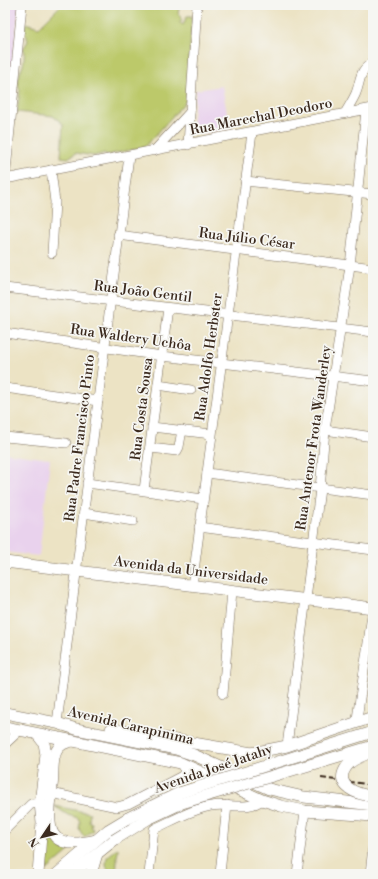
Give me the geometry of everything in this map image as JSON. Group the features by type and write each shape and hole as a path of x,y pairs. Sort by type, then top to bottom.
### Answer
{"main road":[{"name":"Avenida da Universidade","path":"5,562 373,608"},
{"name":"Avenida Carapinima","path":"5,713 176,749 194,755 268,789 304,798 373,805"},
{"path":"60,724 70,722 252,753 287,746 373,717"},
{"name":"Avenida Carapinima","path":"5,727 181,763 262,800 305,811 373,816"},
{"name":"Avenida José Jatahy","path":"72,874 97,852 111,835 141,810 179,793 373,732"},
{"path":"37,734 44,743 46,755 40,803 42,845 38,874"},
{"path":"72,741 60,746 54,754 48,819 52,831 57,838 73,844 96,840"},
{"name":"Avenida José Jatahy","path":"57,874 96,840 111,835 182,803 373,746"},
{"path":"373,751 350,762 344,772 343,777 345,783 353,792 373,796"},
{"path":"90,874 97,852"}],"street":[{"path":"5,180 22,5"},
{"path":"188,145 197,5"},
{"path":"345,113 357,90 360,74 368,65 373,63"},
{"path":"357,90 359,104 369,109"},
{"name":"Rua Marechal Deodoro","path":"5,180 369,109"},
{"name":"Rua Antenor Frota Wanderley","path":"287,746 320,489 325,430 342,329 369,109"},
{"name":"Rua Marechal Deodoro","path":"154,152 190,112"},
{"name":"Rua Adolfo Herbster","path":"192,586 252,133"},
{"name":"Rua Padre Francisco Pinto","path":"60,724 87,483 128,156"},
{"path":"51,170 55,202 52,253"},
{"path":"245,181 373,194"},
{"name":"Rua Júlio César","path":"118,235 373,268"},
{"name":"Rua João Gentil","path":"5,288 228,316 373,332"},
{"name":"Rua Costa Sousa","path":"144,490 168,308"},
{"name":"Rua Waldery Uchôa","path":"5,333 162,356 373,381"},
{"path":"158,385 191,390"},
{"path":"5,388 98,401"},
{"path":"152,427 211,434"},
{"path":"150,448 177,450 180,447 182,430"},
{"path":"325,430 373,437"},
{"path":"5,437 66,443"},
{"path":"207,473 373,495"},
{"path":"87,483 203,499"},
{"path":"84,514 133,521"},
{"path":"199,527 373,550"},
{"path":"223,694 232,591"},
{"path":"357,719 373,608"},
{"path":"5,744 20,730"},
{"path":"51,793 111,807 123,806 182,776 185,772 181,763"},
{"path":"149,874 154,829 210,806 245,806 256,804 262,800"},
{"path":"5,830 31,804 40,803"},
{"path":"220,874 227,805"},
{"path":"297,874 305,811"},
{"path":"370,874 373,847"}],"shaded area":[{"path":"5,5 19,5 5,141"},
{"path":"222,86 230,129 200,134 192,124 196,90"},
{"path":"5,453 50,459 39,556 5,552"}],"green space":[{"path":"61,5 180,5 178,13 182,20 179,22 183,25 187,16 192,16 186,101 145,147 107,155 105,153 94,156 76,153 68,158 61,157 63,124 53,116 17,112 20,90 18,80 25,51 23,49 28,41 25,31 25,23 39,27"},
{"path":"54,806 90,813 89,822 92,823 91,827 94,830 84,837 79,829 80,822 78,818 68,815"},
{"path":"48,838 69,851 47,870"},
{"path":"118,848 116,874 109,874 106,864 107,857"}],"railway":[{"path":"321,778 373,785"}]}
